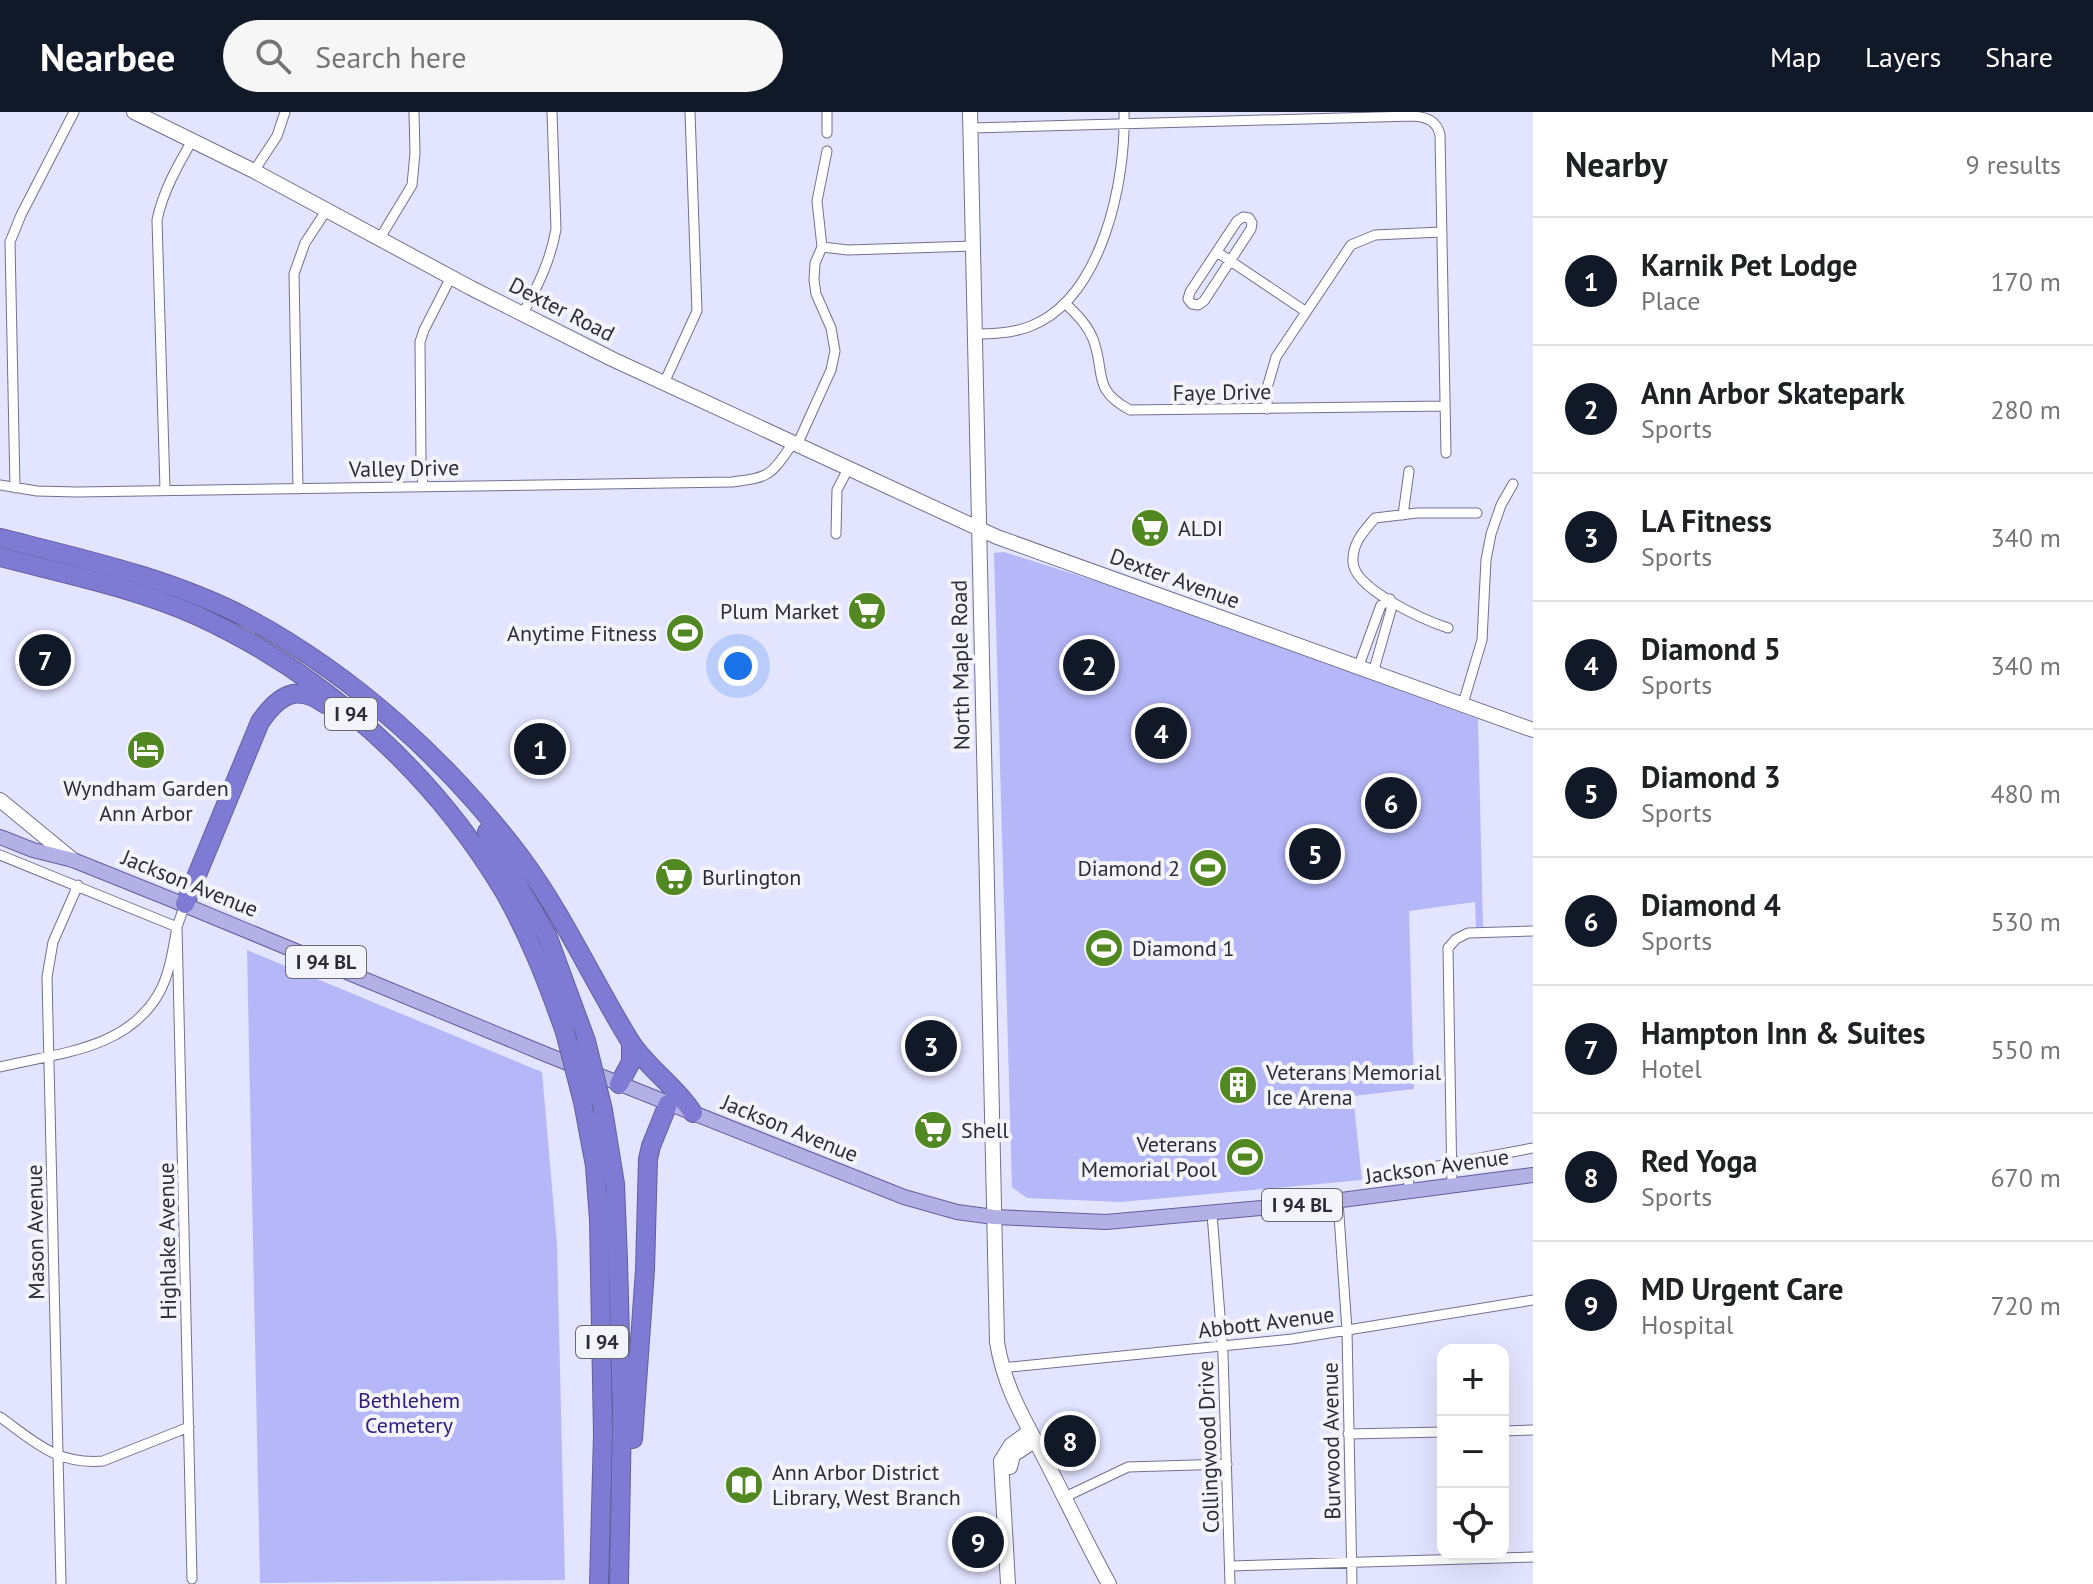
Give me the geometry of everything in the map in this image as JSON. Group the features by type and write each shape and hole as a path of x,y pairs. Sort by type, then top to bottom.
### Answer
{"highway":[{"name":"I 94","path":"0,538 155,581 246,618 322,665 379,710 455,790 508,864 547,935 586,1041 603,1110 615,1184 622,1415 619,1584"},
{"name":"I 94","path":"0,557 156,599 198,616 277,660 355,716 397,755 463,830 499,884 530,942 565,1032 595,1166 603,1434 599,1584"},
{"path":"185,904 260,722 276,702 293,694 310,695 397,755"},
{"path":"379,710 436,758 475,800 523,860 554,906 631,1042 653,1071 682,1095 693,1113"},
{"path":"619,1084 631,1062 631,1042"},
{"path":"620,1544 629,1495 645,1270 648,1159 668,1104"}],"main road":[{"name":"Dexter Road","path":"134,112 193,139 451,277 664,383 978,529"},
{"name":"North Maple Road","path":"970,112 996,1329 1001,1368 1017,1410 1109,1584"},
{"name":"Dexter Avenue","path":"978,529 1462,707 1533,730"},
{"name":"Jackson Avenue","path":"0,800 73,860"},
{"name":"Jackson Avenue","path":"0,837 33,850 73,860 185,904 668,1104 904,1197 957,1212 994,1217 1106,1222 1338,1201 1533,1175"},
{"path":"1008,1584 1001,1474 1004,1454 1011,1445 1032,1436"}],"street":[{"path":"15,488 10,242 74,112"},
{"path":"254,171 277,136 285,112"},
{"path":"380,238 412,185 414,112"},
{"path":"523,313 541,280 556,229 552,112"},
{"path":"664,383 697,311 690,112"},
{"path":"827,112 827,133"},
{"path":"971,128 1124,117 1413,116 1432,121 1438,126 1440,135 1446,453"},
{"path":"977,334 1032,326 1065,303 1088,270 1111,216 1122,168 1124,117"},
{"path":"165,489 157,220 175,170 193,139"},
{"path":"795,444 831,370 835,351 831,328 816,294 814,280 815,263 822,247 817,201 827,151"},
{"path":"298,489 294,274 305,243 326,211"},
{"path":"1243,217 1249,218 1251,229 1230,261 1204,301 1198,305 1192,304 1188,299 1190,292 1237,221 1243,217"},
{"path":"1267,409 1267,388 1276,357 1351,245 1375,235 1441,232"},
{"path":"822,247 848,250 974,246"},
{"path":"1217,252 1305,311"},
{"path":"423,486 420,342 451,277"},
{"name":"Faye Drive","path":"1065,303 1085,323 1094,340 1102,383 1108,394 1130,410 1445,406"},
{"name":"Valley Drive","path":"0,485 53,492 758,479 775,469 795,444"},
{"path":"836,534 837,490 848,469"},
{"path":"1403,515 1409,471"},
{"path":"1462,707 1482,640 1486,560 1491,534 1501,505 1513,484"},
{"path":"1448,628 1422,619 1361,581 1352,564 1356,540 1375,518 1477,513"},
{"path":"1358,668 1381,605 1390,599"},
{"path":"1373,673 1391,610 1390,599"},
{"path":"0,855 177,927 168,971 160,991 137,1021 120,1034 96,1045 0,1067"},
{"name":"Mason Avenue","path":"61,1584 48,957 78,885"},
{"name":"Highlake Avenue","path":"185,904 177,927 192,1579"},
{"path":"1452,1187 1448,948 1468,933 1533,931"},
{"path":"1410,1193 1408,1177 1411,1171 1533,1148"},
{"name":"Burwood Avenue","path":"1338,1201 1347,1330 1352,1584"},
{"name":"Collingwood Drive","path":"1212,1214 1223,1347 1230,1584"},
{"name":"Abbott Avenue","path":"1001,1368 1223,1347 1533,1300"},
{"path":"0,1417 58,1457 88,1462 103,1461 189,1427"},
{"path":"1509,1431 1533,1430"},
{"path":"1348,1434 1437,1432"},
{"path":"1065,1497 1128,1467 1227,1464"},
{"path":"1230,1566 1533,1557"}],"green space":[{"path":"1004,552 1137,594 1478,719 1483,927 1476,927 1475,902 1409,911 1414,1089 1353,1096 1362,1180 1121,1202 1027,1198 1012,1187 994,553"},
{"name":"Bethlehem Cemetery","path":"247,950 542,1072 557,1245 565,1580 260,1583"}],"place":[{"name":"ALDI","path":"1150,528"},
{"name":"Plum Market","path":"867,611"},
{"name":"Anytime Fitness","path":"685,633"},
{"name":"Hampton Inn & Suites","path":"45,660"},
{"name":"Ann Arbor Skatepark","path":"1089,665"},
{"name":"Diamond 5","path":"1161,733"},
{"name":"Karnik Pet Lodge","path":"540,749"},
{"name":"Wyndham Garden Ann Arbor","path":"146,750"},
{"name":"Diamond 4","path":"1391,803"},
{"name":"Diamond 3","path":"1315,854"},
{"name":"Diamond 2","path":"1208,868"},
{"name":"Burlington","path":"674,877"},
{"name":"Diamond 1","path":"1104,948"},
{"name":"LA Fitness","path":"931,1046"},
{"name":"Veterans Memorial Ice Arena","path":"1238,1085"},
{"name":"Shell","path":"933,1130"},
{"name":"Veterans Memorial Pool","path":"1245,1157"},
{"name":"Red Yoga","path":"1070,1441"},
{"name":"Ann Arbor District Library, West Branch","path":"744,1485"},
{"name":"MD Urgent Care","path":"978,1542"}]}
